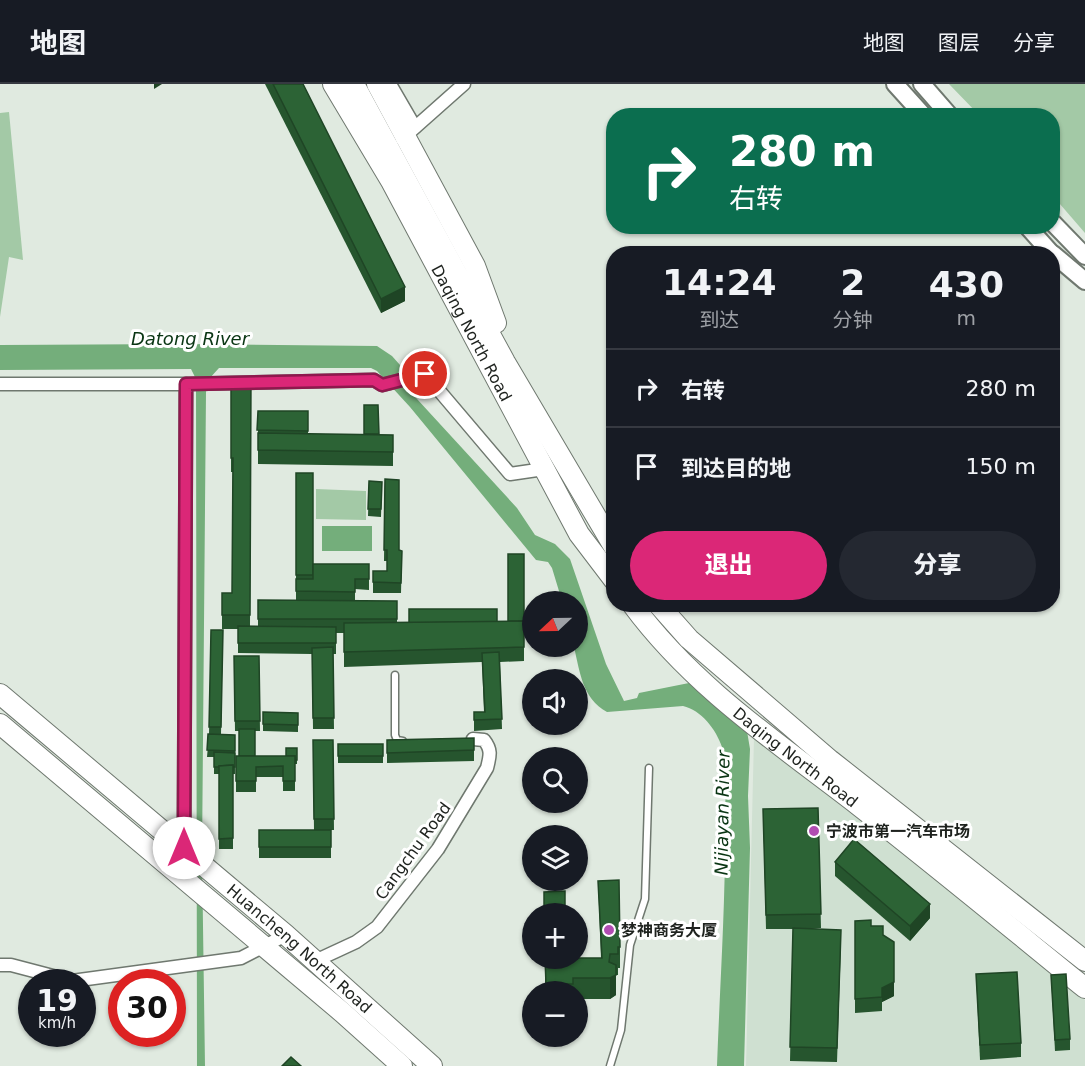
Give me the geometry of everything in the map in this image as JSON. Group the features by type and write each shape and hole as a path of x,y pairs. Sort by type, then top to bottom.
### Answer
{"main road":[{"name":"Daqing North Road","path":"333,84 385,156 606,533"},
{"path":"354,84 385,156"},
{"name":"Daqing North Road","path":"377,84 410,132 475,266 504,339 507,351 505,362"},
{"path":"895,84 917,108"},
{"path":"922,84 943,108"},
{"name":"Daqing North Road","path":"385,156 544,469 579,534 606,569"},
{"path":"1060,230 1085,256"},
{"path":"1034,234 1046,246"},
{"path":"1060,260 1085,281"},
{"name":"Daqing North Road","path":"638,612 666,649 715,694 929,860 1085,988"},
{"name":"Daqing North Road","path":"665,612 689,639 830,760 1085,961"},
{"name":"Huancheng North Road","path":"0,694 286,935 432,1066"},
{"name":"Huancheng North Road","path":"0,724 264,946 402,1066"}],"street":[{"path":"390,84 410,132"},
{"path":"385,156 464,84"},
{"path":"0,384 187,384 374,380 382,385 425,374 510,474 544,469"},
{"path":"184,848 187,384"},
{"name":"Cangchu Road","path":"315,961 356,942 377,927 438,849 488,768 491,753 489,746 484,740 468,739"},
{"path":"0,965 11,965 72,981 189,967 241,958 286,935"}],"lane":[{"path":"395,675 395,738 411,740"},
{"path":"610,1066 621,1029 630,945 645,899 649,768"}],"shaded area":[{"path":"949,84 1085,84 1085,233 1060,204 1060,108 972,108"},
{"path":"9,112 23,260 9,257 0,317 0,113"},
{"path":"0,345 377,346 392,356 400,365 398,376 406,387 517,508 535,535 555,544 570,559 581,591 559,591 548,562 536,560 410,407 377,371 371,368 219,368 209,379 206,392 202,856 205,1066 197,1066 196,379 191,369 0,370"},
{"path":"316,489 366,491 366,520 316,519"},
{"path":"322,526 372,526 372,551 322,551"},
{"path":"588,612 606,664 624,701 637,698 639,693 689,683 747,731 750,749 748,796 750,848 744,1066 717,1066 724,909 726,772 722,747 712,727 690,708 683,706 607,712 588,693 588,669 579,669 576,657 588,657"},
{"name":"宁波市第一汽车市场","path":"754,737 999,926 1085,1000 1085,1066 746,1066"}],"building":[{"path":"273,84 303,84 405,287 381,299"},
{"path":"231,378 251,379 250,615 222,615 222,593 232,593"},
{"path":"364,405 378,405 379,434 364,434"},
{"path":"258,411 308,411 308,431 257,430"},
{"path":"258,433 393,435 393,452 258,450"},
{"path":"296,473 313,473 313,575 296,575"},
{"path":"385,479 399,480 401,583 373,582 373,571 387,571 387,550 384,550"},
{"path":"369,481 382,482 381,509 368,509"},
{"path":"508,554 524,554 522,621 508,621"},
{"path":"313,564 369,564 369,579 355,579 355,592 296,591 296,579 313,579"},
{"path":"258,600 397,601 397,619 258,619"},
{"path":"409,609 497,609 497,622 409,623"},
{"path":"522,621 522,647 344,652 344,623"},
{"path":"238,626 336,627 336,643 238,643"},
{"path":"211,630 223,630 221,727 209,727"},
{"path":"333,647 334,718 313,718 312,648"},
{"path":"499,652 502,719 474,720 474,712 485,712 482,653"},
{"path":"234,656 259,656 260,721 235,721"},
{"path":"263,712 298,713 298,725 263,724"},
{"path":"239,729 255,729 255,756 239,756"},
{"path":"208,734 235,735 235,751 207,750"},
{"path":"474,738 474,750 387,753 387,740"},
{"path":"313,740 333,740 334,819 314,819"},
{"path":"338,744 383,744 383,756 338,756"},
{"path":"286,748 297,748 297,760 295,756 286,756"},
{"path":"214,752 235,753 235,767 233,765 214,767"},
{"path":"236,756 295,756 295,781 283,781 283,766 256,767 256,781 236,781"},
{"path":"233,765 233,838 219,839 219,766"},
{"path":"818,808 821,914 766,915 763,809"},
{"path":"259,830 331,830 331,847 259,847"},
{"path":"854,839 930,904 910,926 835,862"},
{"path":"619,880 620,947 618,947 618,954 610,954 609,962 616,965 616,975 610,978 546,981 545,969 588,969 588,958 602,958 598,881"},
{"path":"565,891 565,903 544,903 544,892"},
{"path":"871,920 871,926 883,926 883,935 894,942 894,982 882,988 882,997 855,999 855,921"},
{"path":"793,928 841,930 837,1048 790,1047"},
{"path":"1017,972 1021,1043 980,1045 976,974"},
{"path":"1066,974 1070,1039 1055,1040 1051,975"},
{"path":"291,1057 301,1066 282,1066"}],"place":[{"name":"宁波市第一汽车市场","path":"814,831"},
{"name":"梦神商务大厦","path":"609,930"}],"route":[{"path":"184,848 186,384 374,380 382,385 425,374"}],"water label":[{"name":"Datong River","path":"190,338"},
{"name":"Nijiayan River","path":"722,813"}]}
